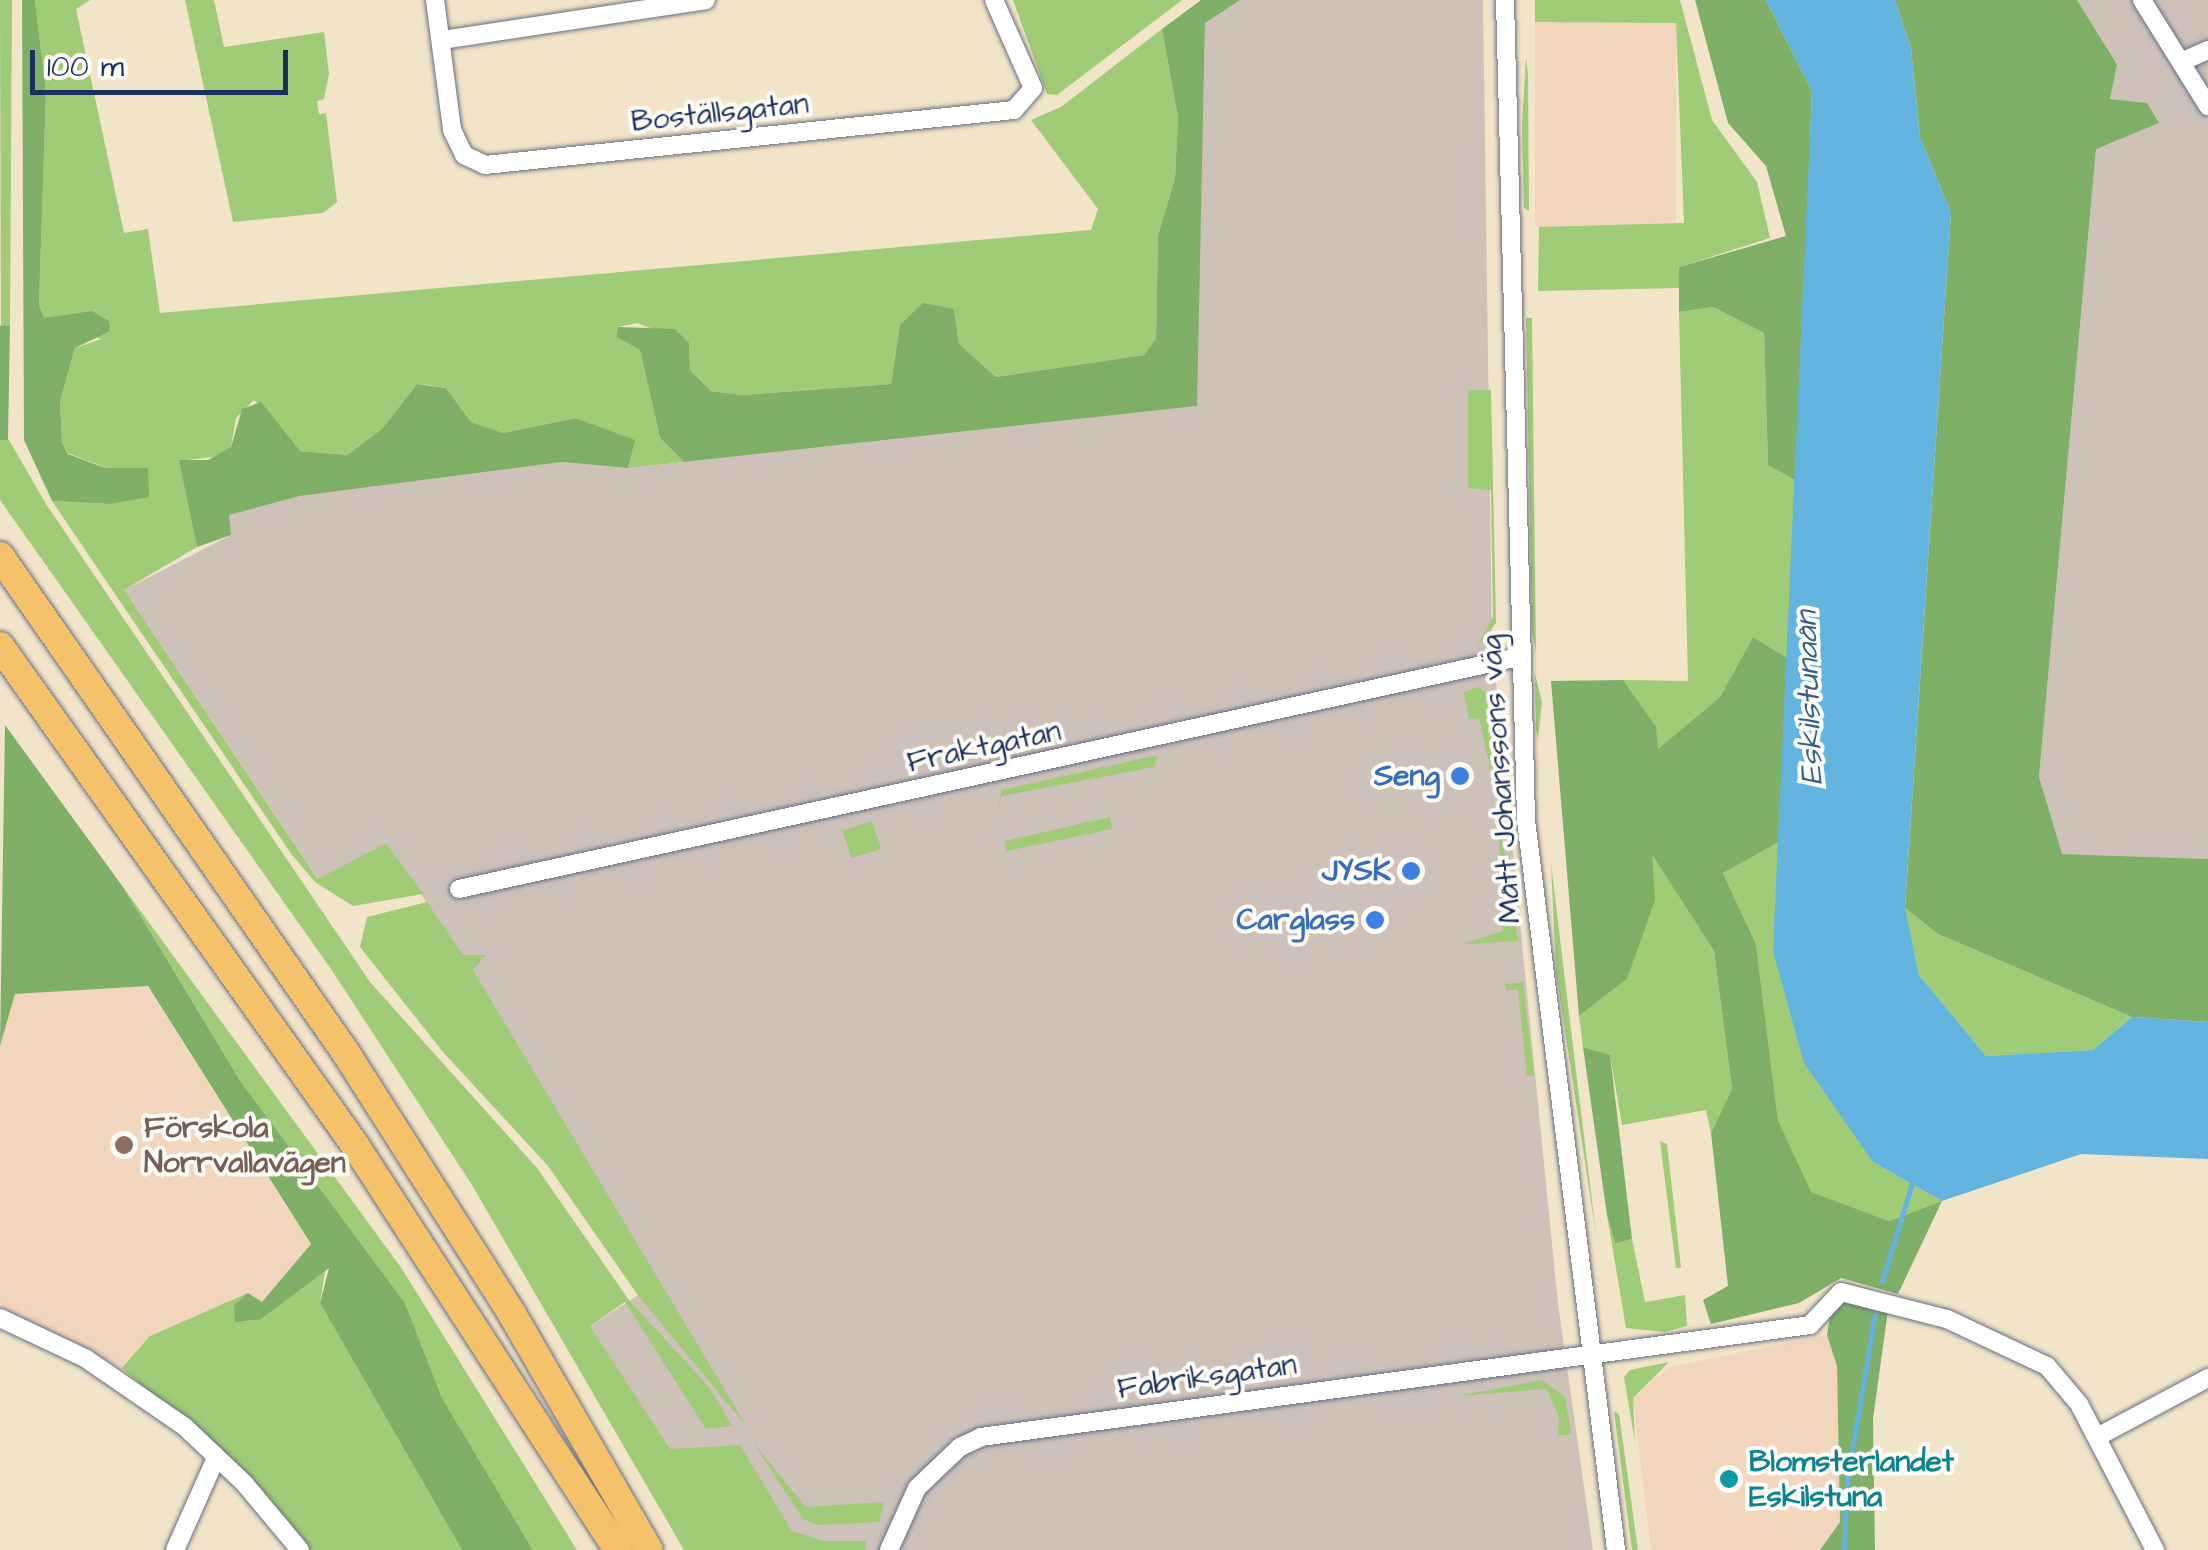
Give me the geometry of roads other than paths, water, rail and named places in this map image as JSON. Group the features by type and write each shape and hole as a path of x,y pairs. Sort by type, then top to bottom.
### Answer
{"highway":[{"path":"0,556 325,1021 649,1550"},
{"path":"0,646 344,1129 618,1550"}],"street":[{"name":"Boställsgatan","path":"435,0 458,146 485,165 1006,113 1032,93 994,0"},
{"path":"442,40 706,0"},
{"name":"Mått Johanssons väg","path":"1506,0 1526,820 1616,1550"},
{"path":"2142,0 2208,106"},
{"path":"2181,62 2208,50"},
{"name":"Fraktgatan","path":"459,889 1520,657"},
{"name":"Fabriksgatan","path":"888,1550 917,1488 960,1447 981,1438 1810,1325 1830,1298 1865,1293 1947,1319 2047,1366 2097,1437 2155,1550"},
{"path":"0,1318 85,1358 184,1427 300,1550"},
{"path":"2097,1437 2208,1378"},
{"path":"174,1550 216,1458"}],"water":[{"name":"Eskilstunaån","path":"1766,0 1895,0 1911,48 1920,137 1951,213 1905,907 1919,975 1986,1056 2093,1050 2132,1017 2208,1022 2208,1159 2081,1154 1942,1201 1873,1162 1804,1063 1773,951 1812,91"}],"waterway":[{"path":"1882,1281 1913,1180"},
{"path":"1844,1550 1847,1482 1875,1313"}],"place":[{"name":"Seng","path":"1460,776"},
{"name":"JYSK","path":"1411,871"},
{"name":"Carglass","path":"1375,920"},
{"name":"Förskola Norrvallavägen","path":"124,1145"},
{"name":"Blomsterlandet Eskilstuna","path":"1729,1479"}]}
